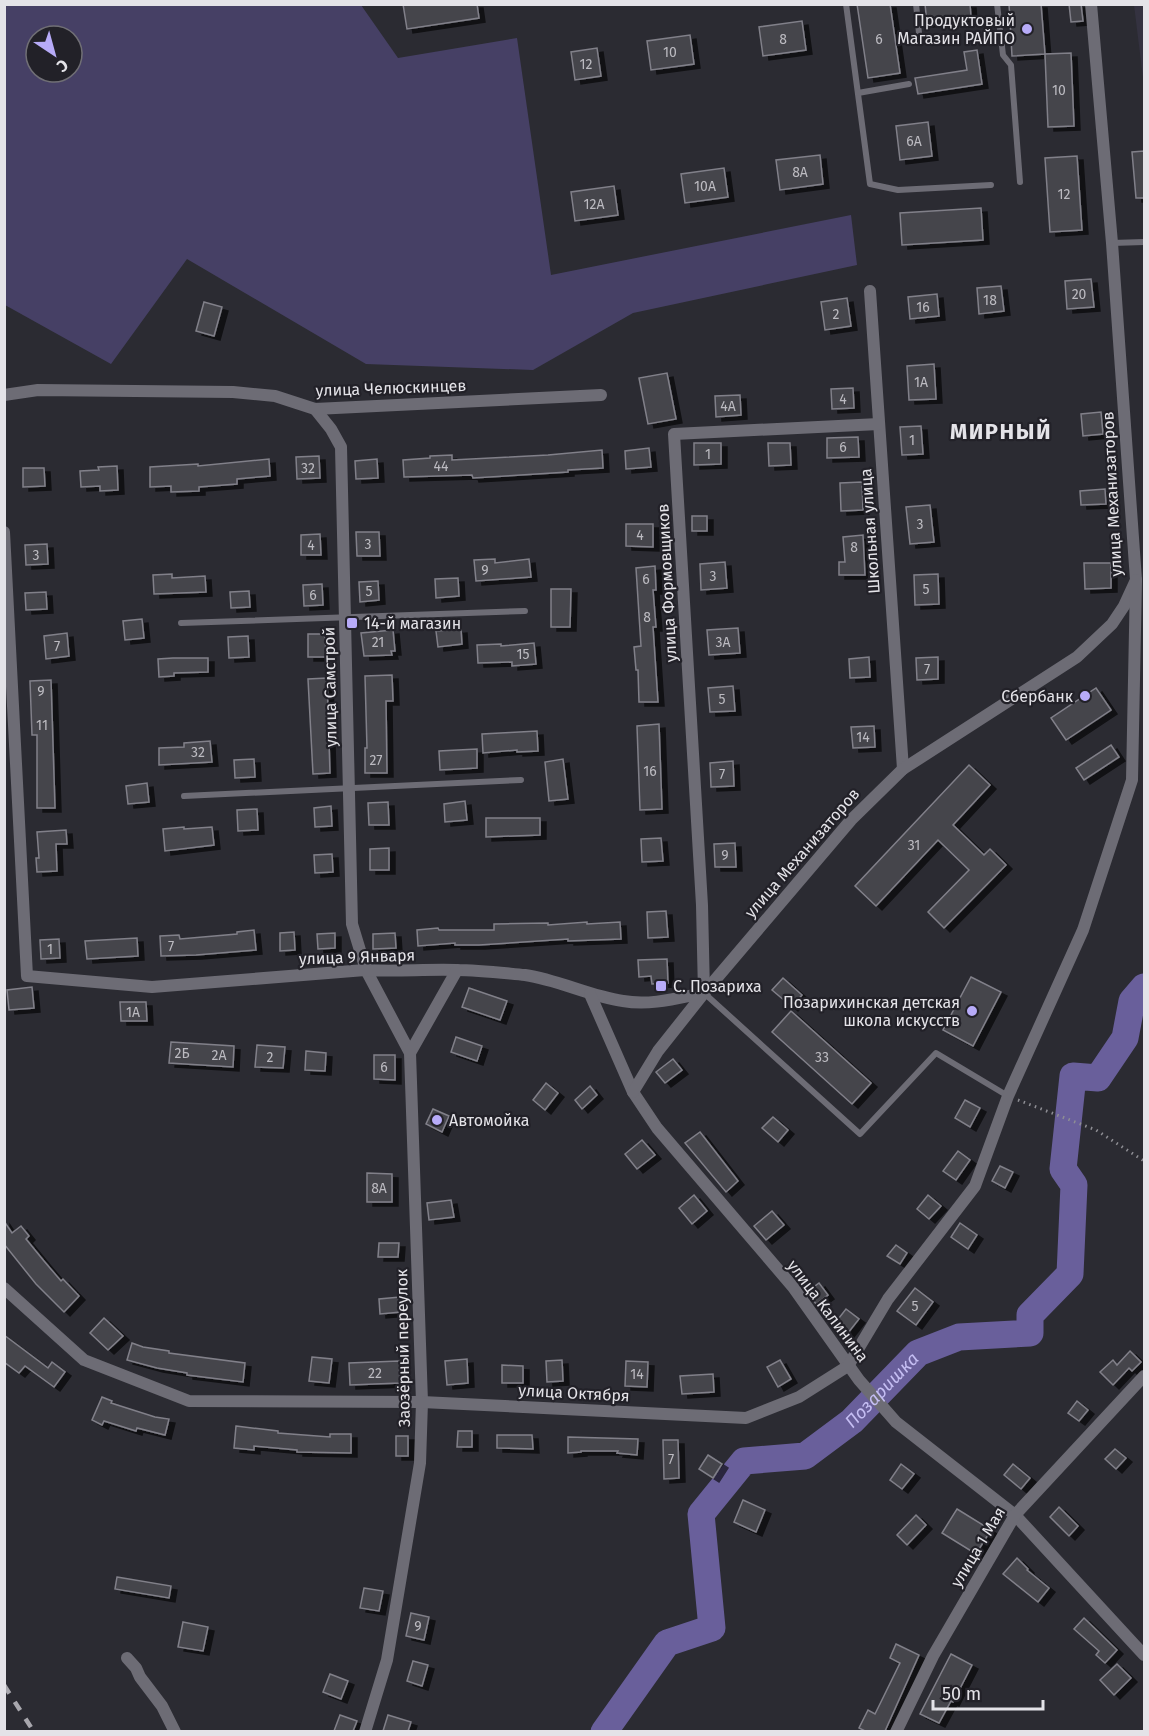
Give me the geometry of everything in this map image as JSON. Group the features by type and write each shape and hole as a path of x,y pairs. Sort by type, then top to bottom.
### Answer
{"street":[{"name":"улица Механизаторов","path":"633,1092 658,1051 704,993 851,820 903,769 1077,657 1112,624 1124,606 1136,580 1112,243 1091,4"},
{"name":"Школьная улица","path":"870,291 903,769"},
{"name":"улица Челюскинцев","path":"4,395 38,390 233,392 275,396 315,409 601,395"},
{"name":"улица Самстрой","path":"315,409 331,429 341,447 352,924 366,970"},
{"name":"улица Формовщиков","path":"704,993 705,958 674,434 879,424"},
{"path":"4,532 7,647"},
{"name":"улица Октября","path":"4,1288 84,1360 189,1401 422,1402 746,1419 799,1397 848,1366 888,1299 975,1186 1008,1096 1083,930 1132,780 1136,580"},
{"name":"улица 9 Января","path":"7,647 27,976 152,987 366,970 395,972 458,970 526,976 562,983 590,994 624,1002 657,1002 704,993"},
{"name":"Заозёрный переулок","path":"365,1731 387,1660 420,1463 422,1402 410,1053 366,970"},
{"path":"410,1053 458,970"},
{"name":"улица Калинина","path":"590,994 633,1092 657,1128 793,1287 859,1380 896,1422 1015,1515 1144,1655"},
{"name":"улица 1 Мая","path":"896,1731 933,1656 1015,1515 1144,1376"},
{"path":"127,1658 162,1706 175,1731"}],"lane":[{"path":"846,4 870,184 898,190 991,185"},
{"path":"916,4 920,33"},
{"path":"997,4 1003,56 1011,65 1020,182"},
{"path":"858,93 909,84"},
{"path":"1112,243 1144,242"},
{"path":"181,623 525,611"},
{"path":"184,796 521,780"},
{"path":"704,993 860,1134 936,1053 1008,1096"}],"path":[{"path":"1008,1096 1096,1130 1144,1161"}],"shaded area":[{"path":"4,5 361,5 398,58 517,38 551,275 851,215 857,265 633,313 533,370 366,364 187,259 111,364 5,305"},
{"path":"1134,5 1144,5 1144,86"}],"building":[{"path":"403,4 477,4 479,18 407,29"},
{"path":"857,4 890,4 900,73 868,78"},
{"path":"925,4 970,4 971,17 927,23"},
{"name":"Продуктовый Магазин РАЙПО","path":"1009,4 1041,4 1045,54 1012,56"},
{"path":"1069,4 1081,4 1083,21 1071,22"},
{"path":"802,21 806,50 763,56 759,27"},
{"path":"690,35 694,64 651,70 647,41"},
{"path":"597,48 601,76 575,80 571,52"},
{"path":"977,50 982,84 918,94 915,78 967,70 964,52"},
{"path":"1071,53 1074,126 1048,127 1045,54"},
{"path":"928,122 932,156 900,160 896,126"},
{"path":"1144,151 1144,198 1136,198 1132,152"},
{"path":"820,155 823,184 780,190 776,160"},
{"path":"1077,156 1082,230 1050,232 1045,158"},
{"path":"724,168 728,197 685,203 681,174"},
{"path":"614,186 618,215 575,221 571,192"},
{"path":"981,208 983,240 902,245 900,213"},
{"path":"1091,279 1094,307 1067,309 1065,281"},
{"path":"1001,286 1004,311 979,314 977,288"},
{"path":"937,294 939,316 910,319 908,297"},
{"path":"847,298 851,326 825,330 821,302"},
{"path":"204,302 222,307 214,336 196,331"},
{"path":"934,364 936,399 909,400 907,366"},
{"path":"667,373 676,419 648,424 639,378"},
{"path":"853,388 854,408 832,409 831,389"},
{"path":"740,395 741,415 716,417 715,396"},
{"path":"1101,412 1103,434 1083,436 1081,414"},
{"path":"921,426 923,454 902,455 900,427"},
{"path":"858,437 859,457 827,458 827,438"},
{"path":"694,443 721,443 721,464 694,465"},
{"path":"768,443 790,443 791,465 769,466"},
{"path":"649,448 651,467 626,469 625,451"},
{"path":"602,450 603,468 473,478 472,475 404,477 403,460 430,458 430,456 452,455 452,460"},
{"path":"319,456 320,478 297,479 296,457"},
{"path":"269,459 270,476 237,479 237,484 199,487 199,491 171,492 171,486 150,487 150,467 198,464 198,466"},
{"path":"377,459 378,478 356,479 355,461"},
{"path":"117,466 118,490 100,491 100,486 81,487 80,471"},
{"path":"23,468 44,468 45,486 23,487"},
{"path":"862,482 863,510 841,511 840,483"},
{"path":"1105,489 1106,504 1081,505 1080,491"},
{"path":"930,505 934,542 910,544 906,507"},
{"path":"692,516 707,516 707,531 692,531"},
{"path":"626,524 653,524 653,547 626,546"},
{"path":"356,532 379,532 380,556 357,556"},
{"path":"320,534 321,555 301,555 301,535"},
{"path":"863,535 865,575 839,575 839,562 845,562 843,537"},
{"path":"47,544 48,564 26,565 25,545"},
{"path":"495,559 495,563 529,559 531,577 476,581 474,560"},
{"path":"725,562 727,588 701,590 700,564"},
{"path":"1084,563 1111,563 1111,588 1085,589"},
{"path":"655,566 656,590 653,590 656,627 653,627 658,702 639,702 638,670 636,670 634,647 641,646 636,568"},
{"path":"172,574 172,578 205,576 206,592 154,594 153,575"},
{"path":"938,574 939,604 915,605 914,575"},
{"path":"458,578 459,596 436,598 435,579"},
{"path":"378,581 379,600 360,602 359,582"},
{"path":"322,584 323,605 304,606 303,585"},
{"path":"551,589 571,589 570,627 551,627"},
{"path":"249,591 250,607 231,608 230,592"},
{"path":"46,592 47,609 26,610 25,593"},
{"path":"142,619 144,638 125,640 123,621"},
{"path":"738,628 740,653 709,655 707,630"},
{"path":"461,629 462,644 438,647 436,631"},
{"path":"393,630 395,651 391,651 392,655 364,656 361,633"},
{"path":"67,633 69,656 46,659 44,636"},
{"path":"308,634 325,634 326,657 308,657"},
{"path":"248,636 249,657 229,658 228,637"},
{"path":"534,643 536,664 512,666 512,662 478,663 477,645 501,644 501,646"},
{"path":"869,657 870,677 850,678 849,659"},
{"path":"938,657 938,679 917,680 916,658"},
{"path":"208,658 208,672 174,673 174,676 159,677 158,659"},
{"path":"392,675 393,701 386,701 387,773 365,773 365,748 367,748 365,676"},
{"path":"327,678 330,773 313,774 308,679"},
{"path":"51,680 55,808 37,808 37,735 32,735 30,681"},
{"path":"733,686 735,711 710,712 708,688"},
{"path":"1096,688 1111,710 1066,740 1051,718"},
{"path":"659,724 662,809 640,810 637,726"},
{"path":"874,726 875,747 853,748 851,727"},
{"path":"537,731 538,751 483,753 482,734"},
{"path":"210,741 212,762 159,765 159,748 184,747 184,743"},
{"path":"1111,745 1119,757 1084,780 1076,768"},
{"path":"477,749 477,768 440,770 439,751"},
{"path":"254,759 255,777 235,778 234,760"},
{"path":"563,759 568,799 549,801 545,762"},
{"path":"733,761 734,786 711,787 710,763"},
{"path":"969,765 990,785 953,825 984,855 990,849 1006,865 944,928 928,912 969,870 938,840 876,906 855,886"},
{"path":"147,783 149,802 128,804 126,786"},
{"path":"465,801 467,820 445,822 444,804"},
{"path":"388,802 389,825 369,825 368,803"},
{"path":"331,806 332,826 315,827 314,808"},
{"path":"257,809 258,830 238,831 237,810"},
{"path":"486,818 540,818 540,835 486,837"},
{"path":"184,827 184,829 212,827 214,845 165,851 163,829"},
{"path":"66,830 67,844 56,844 57,871 37,872 36,858 39,858 37,832"},
{"path":"661,838 663,861 642,862 641,839"},
{"path":"735,843 736,867 715,867 714,844"},
{"path":"389,848 389,870 370,870 370,849"},
{"path":"332,854 333,872 315,873 314,855"},
{"path":"666,911 668,937 648,938 647,912"},
{"path":"587,922 587,924 620,922 621,939 568,941 568,939 479,945 455,945 455,943 418,946 417,930 438,928 439,930 494,930 494,924 548,923 548,925"},
{"path":"254,930 256,950 161,956 160,936 179,935 180,939 237,934 237,932"},
{"path":"294,932 295,950 280,951 280,933"},
{"path":"335,933 335,948 318,949 317,934"},
{"path":"395,933 396,948 373,949 373,934"},
{"path":"137,938 138,956 87,959 85,941"},
{"path":"59,939 60,958 41,959 40,940"},
{"path":"667,959 668,983 652,984 651,976 639,977 638,960"},
{"name":"Позарихинская детская школа искусств","path":"971,977 1001,992 973,1046 943,1030"},
{"path":"783,978 802,995 792,1007 772,990"},
{"path":"32,987 34,1008 9,1010 7,990"},
{"path":"469,988 507,1001 500,1020 462,1007"},
{"path":"120,1002 146,1002 147,1021 121,1021"},
{"path":"791,1011 871,1083 852,1104 772,1032"},
{"path":"456,1037 482,1046 477,1061 451,1052"},
{"path":"171,1042 234,1046 233,1067 169,1063"},
{"path":"257,1045 285,1047 283,1068 255,1067"},
{"path":"306,1051 326,1053 325,1071 305,1070"},
{"path":"374,1055 395,1055 395,1080 374,1079"},
{"path":"673,1059 682,1070 665,1083 656,1072"},
{"path":"546,1083 558,1093 545,1110 533,1100"},
{"path":"590,1086 597,1095 582,1109 575,1100"},
{"path":"965,1100 980,1108 970,1127 955,1118"},
{"name":"Автомойка","path":"433,1109 449,1116 442,1132 426,1124"},
{"path":"773,1117 788,1130 778,1142 762,1128"},
{"path":"700,1132 738,1181 726,1192 685,1143"},
{"path":"642,1140 655,1155 637,1169 625,1154"},
{"path":"958,1151 970,1160 956,1180 943,1171"},
{"path":"1000,1166 1013,1172 1005,1188 992,1181"},
{"path":"367,1173 392,1174 392,1202 367,1202"},
{"path":"694,1195 707,1211 692,1224 679,1208"},
{"path":"928,1195 941,1206 929,1219 917,1209"},
{"path":"451,1200 454,1217 429,1220 427,1203"},
{"path":"772,1211 784,1225 766,1240 754,1226"},
{"path":"4,1221 12,1233 21,1226 29,1236 26,1239 44,1261 61,1281 63,1279 79,1296 64,1312 36,1284 4,1244"},
{"path":"960,1223 977,1235 968,1249 951,1237"},
{"path":"379,1243 399,1243 398,1257 378,1257"},
{"path":"896,1245 907,1253 900,1264 887,1256"},
{"path":"819,1283 828,1295 816,1304 807,1292"},
{"path":"915,1288 933,1302 916,1325 897,1311"},
{"path":"400,1297 401,1312 380,1314 379,1299"},
{"path":"846,1309 859,1319 848,1333 835,1323"},
{"path":"104,1318 123,1336 108,1350 90,1333"},
{"path":"4,1335 48,1368 52,1362 65,1372 54,1387 25,1366 19,1373 4,1362"},
{"path":"132,1343 169,1351 169,1353 245,1363 243,1382 187,1375 187,1373 127,1360"},
{"path":"1130,1351 1141,1362 1132,1371 1129,1368 1113,1385 1100,1372 1113,1360 1117,1365"},
{"path":"312,1357 332,1359 329,1383 309,1381"},
{"path":"467,1359 468,1383 447,1385 445,1361"},
{"path":"562,1360 563,1381 547,1382 546,1361"},
{"path":"780,1360 791,1379 778,1387 767,1367"},
{"path":"399,1361 400,1383 350,1385 349,1363"},
{"path":"626,1361 648,1362 647,1387 625,1386"},
{"path":"502,1365 523,1366 523,1383 502,1383"},
{"path":"713,1374 714,1392 682,1394 680,1376"},
{"path":"102,1397 112,1401 111,1403 169,1419 165,1435 137,1428 136,1431 104,1421 102,1425 92,1420"},
{"path":"1077,1401 1088,1410 1079,1421 1068,1413"},
{"path":"236,1426 278,1431 278,1433 330,1437 330,1434 351,1434 351,1453 297,1452 297,1450 254,1446 254,1450 234,1448"},
{"path":"458,1431 472,1431 472,1447 457,1447"},
{"path":"497,1435 532,1435 533,1449 497,1448"},
{"path":"396,1436 408,1436 408,1456 396,1456"},
{"path":"568,1437 638,1439 637,1455 617,1453 618,1451 568,1453"},
{"path":"663,1440 678,1440 679,1478 664,1479"},
{"path":"1115,1449 1126,1458 1116,1469 1105,1459"},
{"path":"708,1455 722,1464 713,1478 699,1469"},
{"path":"901,1464 914,1474 902,1489 890,1480"},
{"path":"1013,1464 1030,1478 1021,1489 1004,1475"},
{"path":"743,1500 765,1510 756,1532 734,1522"},
{"path":"1059,1507 1078,1526 1069,1536 1050,1517"},
{"path":"957,1509 991,1530 976,1554 942,1533"},
{"path":"916,1515 926,1525 907,1545 897,1535"},
{"path":"1017,1558 1027,1570 1049,1588 1038,1602 1003,1574"},
{"path":"117,1577 171,1586 169,1598 115,1589"},
{"path":"364,1588 383,1591 379,1611 360,1608"},
{"path":"411,1613 429,1617 424,1640 406,1636"},
{"path":"1084,1618 1117,1650 1105,1663 1096,1655 1099,1651 1074,1629"},
{"path":"183,1622 208,1627 203,1651 178,1647"},
{"path":"896,1644 919,1655 885,1731 865,1731 859,1728 868,1710 875,1714 900,1663 890,1658"},
{"path":"951,1654 972,1665 939,1723 920,1714"},
{"path":"413,1661 428,1665 422,1686 407,1681"},
{"path":"1117,1664 1131,1678 1114,1695 1100,1680"},
{"path":"330,1674 348,1681 341,1699 323,1692"},
{"path":"340,1715 357,1721 353,1731 334,1731"},
{"path":"388,1715 411,1722 408,1731 383,1731"}],"waterway":[{"name":"Позаришка","path":"604,1732 667,1643 712,1628 701,1514 744,1461 805,1456 852,1421 918,1353 959,1337 1030,1333 1030,1315 1070,1274 1074,1185 1063,1169 1073,1076 1098,1078 1125,1038 1132,1001 1144,987"}],"railway":[{"path":"4,1685 34,1732"}],"place":[{"name":"Продуктовый Магазин РАЙПО","path":"1027,29"},
{"name":"14-й магазин","path":"352,623"},
{"name":"Сбербанк","path":"1085,696"},
{"name":"С. Позариха","path":"661,986"},
{"name":"Позарихинская детская школа искусств","path":"972,1011"},
{"name":"Автомойка","path":"437,1120"}],"district":[{"name":"МИРНЫЙ","path":"1001,431"}]}
